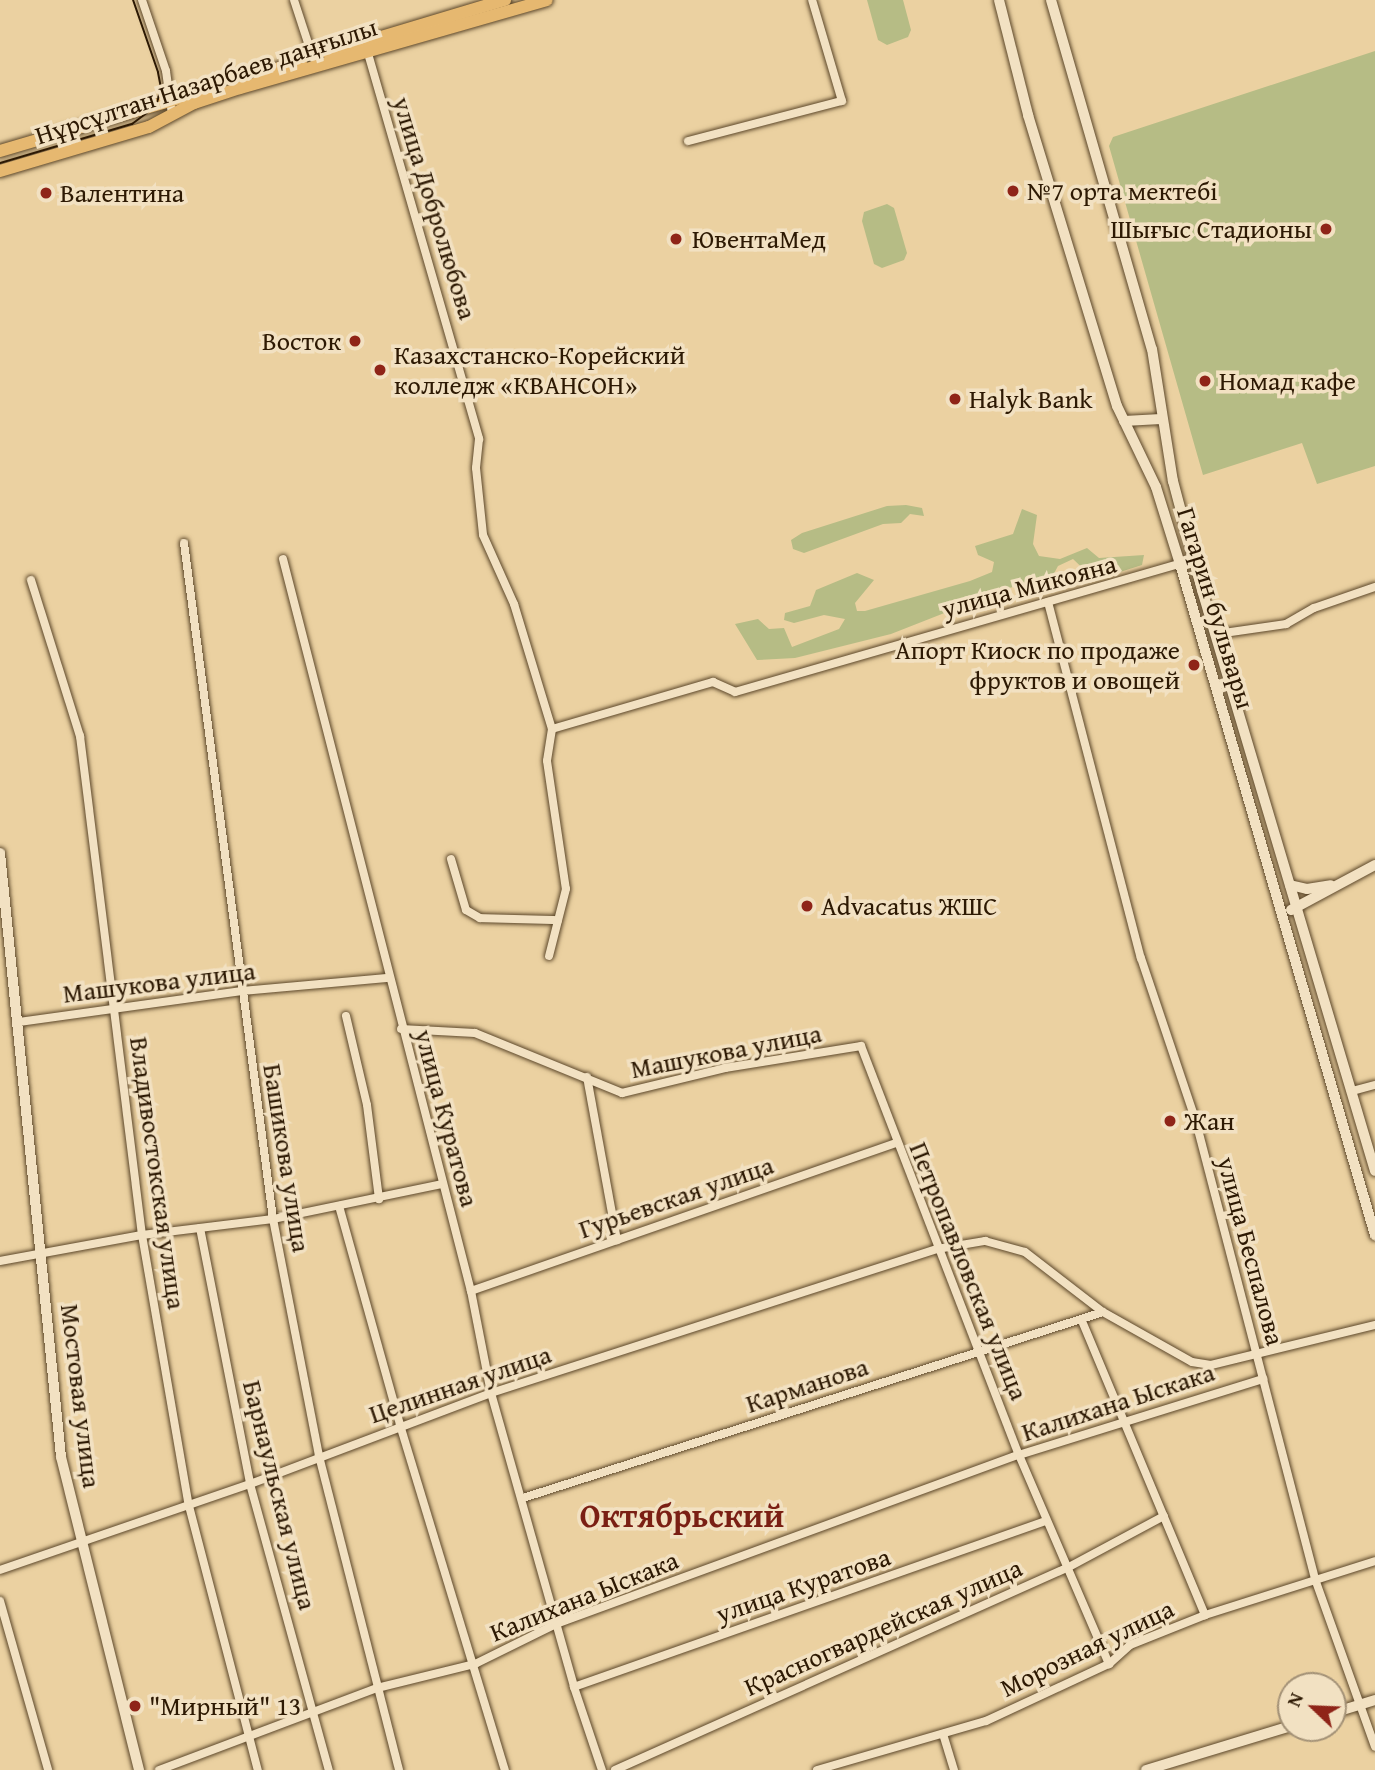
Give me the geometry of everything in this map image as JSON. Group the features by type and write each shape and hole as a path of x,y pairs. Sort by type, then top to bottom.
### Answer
{"main road":[{"name":"Нұрсұлтан Назарбаев даңғылы","path":"0,170 149,127 194,103 505,0"},
{"name":"Нұрсұлтан Назарбаев даңғылы","path":"0,151 313,58 367,47 547,0"},
{"name":"Гагарин бульвары","path":"999,0 1030,124 1124,421 1156,487 1180,564 1375,1236"},
{"name":"Гагарин бульвары","path":"1051,0 1152,349 1161,419 1195,559 1375,1171"},
{"path":"1124,421 1161,419"},
{"name":"Мостовая улица","path":"0,853 61,1457 139,1770"},
{"path":"1283,914 1375,865"},
{"path":"1290,885 1307,889 1340,884"},
{"path":"1347,1709 1375,1700"},
{"path":"1146,1770 1277,1730"}],"street":[{"path":"142,0 166,71 172,114"},
{"path":"294,0 313,58"},
{"path":"688,141 842,101 812,0"},
{"name":"улица Добролюбова","path":"367,47 437,280 479,439 475,468 483,535 514,604 552,729 547,761 566,889 550,956"},
{"name":"Башикова улица","path":"184,543 273,1219 319,1456 399,1770"},
{"name":"улица Куратова","path":"283,559 401,1029 471,1291 491,1393 523,1498 574,1687 603,1770"},
{"name":"улица Микояна","path":"552,729 713,682 735,692 1195,559"},
{"name":"Владивостокская улица","path":"31,580 80,736 142,1235 188,1506 258,1770"},
{"path":"1217,634 1286,624 1314,608 1375,587"},
{"name":"улица Беспалова","path":"1048,602 1141,958 1195,1118 1315,1579 1375,1747"},
{"path":"451,859 466,910 480,918 558,920"},
{"name":"Машукова улица","path":"19,1022 242,991 389,978"},
{"path":"346,1016 367,1105 379,1199"},
{"name":"Машукова улица","path":"401,1029 444,1028 475,1033 622,1093 640,1091 725,1068 861,1046"},
{"name":"Петропавловская улица","path":"861,1046 895,1143 1045,1521 1109,1664"},
{"path":"587,1077 617,1240"},
{"path":"1352,1091 1375,1085"},
{"name":"Гурьевская улица","path":"471,1291 895,1143"},
{"path":"0,1261 142,1235 273,1219 442,1184"},
{"path":"339,1206 400,1426 475,1664 505,1770"},
{"name":"Барнаульская улица","path":"200,1228 250,1484 329,1770"},
{"name":"Целинная улица","path":"0,1570 250,1484 491,1393 937,1249 985,1241 1025,1252 1103,1312 1192,1362 1211,1365 1375,1325"},
{"name":"Карманова","path":"523,1498 1082,1321 1103,1312"},
{"path":"1082,1321 1205,1615"},
{"name":"Калихана Ыскака","path":"159,1770 377,1688 475,1664 556,1624 1019,1455 1123,1420 1263,1379"},
{"name":"Красногвардейская улица","path":"615,1770 1067,1568 1164,1516"},
{"name":"улица Куратова","path":"574,1687 1045,1521"},
{"name":"Морозная улица","path":"817,1770 986,1721 1109,1664 1130,1644 1205,1615 1375,1561"},
{"path":"0,1601 48,1770"},
{"path":"943,1734 954,1770"}],"green space":[{"path":"867,0 903,0 911,30 908,37 887,45 878,40"},
{"path":"1375,51 1375,466 1317,484 1302,443 1203,475 1109,146 1113,137"},
{"path":"887,204 894,208 907,253 904,260 882,268 874,264 862,221 864,212"},
{"path":"887,506 922,508 924,516 910,514 901,523 883,524 804,553 793,549 791,540 802,533"},
{"path":"1022,509 1037,515 1033,544 1039,556 1060,559 1087,548 1099,558 1144,555 1142,565 1095,580 1073,559 1058,566 1050,581 1008,588 891,634 795,658 757,660 735,624 758,619 769,629 784,628 792,647 839,629 845,619 824,615 794,623 784,620 785,613 810,606 816,590 857,573 874,580 855,603 857,611 970,581 992,572 994,562 978,555 975,546 1013,534"}],"tram line":[{"path":"0,163 132,124 156,106 161,88 158,72 133,0"}],"place":[{"name":"№7 орта мектебі","path":"1013,191"},
{"name":"Валентина","path":"46,193"},
{"name":"Шығыс Стадионы","path":"1326,229"},
{"name":"ЮвентаМед","path":"676,239"},
{"name":"Восток","path":"355,341"},
{"name":"Казахстанско-Корейский колледж «КВАНСОН»","path":"380,370"},
{"name":"Номад кафе","path":"1205,381"},
{"name":"Halyk Bank","path":"955,399"},
{"name":"Апорт Киоск по продаже фруктов и овощей","path":"1194,665"},
{"name":"Advacatus ЖШС","path":"807,906"},
{"name":"Жан","path":"1170,1121"},
{"name":"\"Мирный\" 13","path":"135,1706"}],"district":[{"name":"Октябрьский","path":"682,1516"}]}
